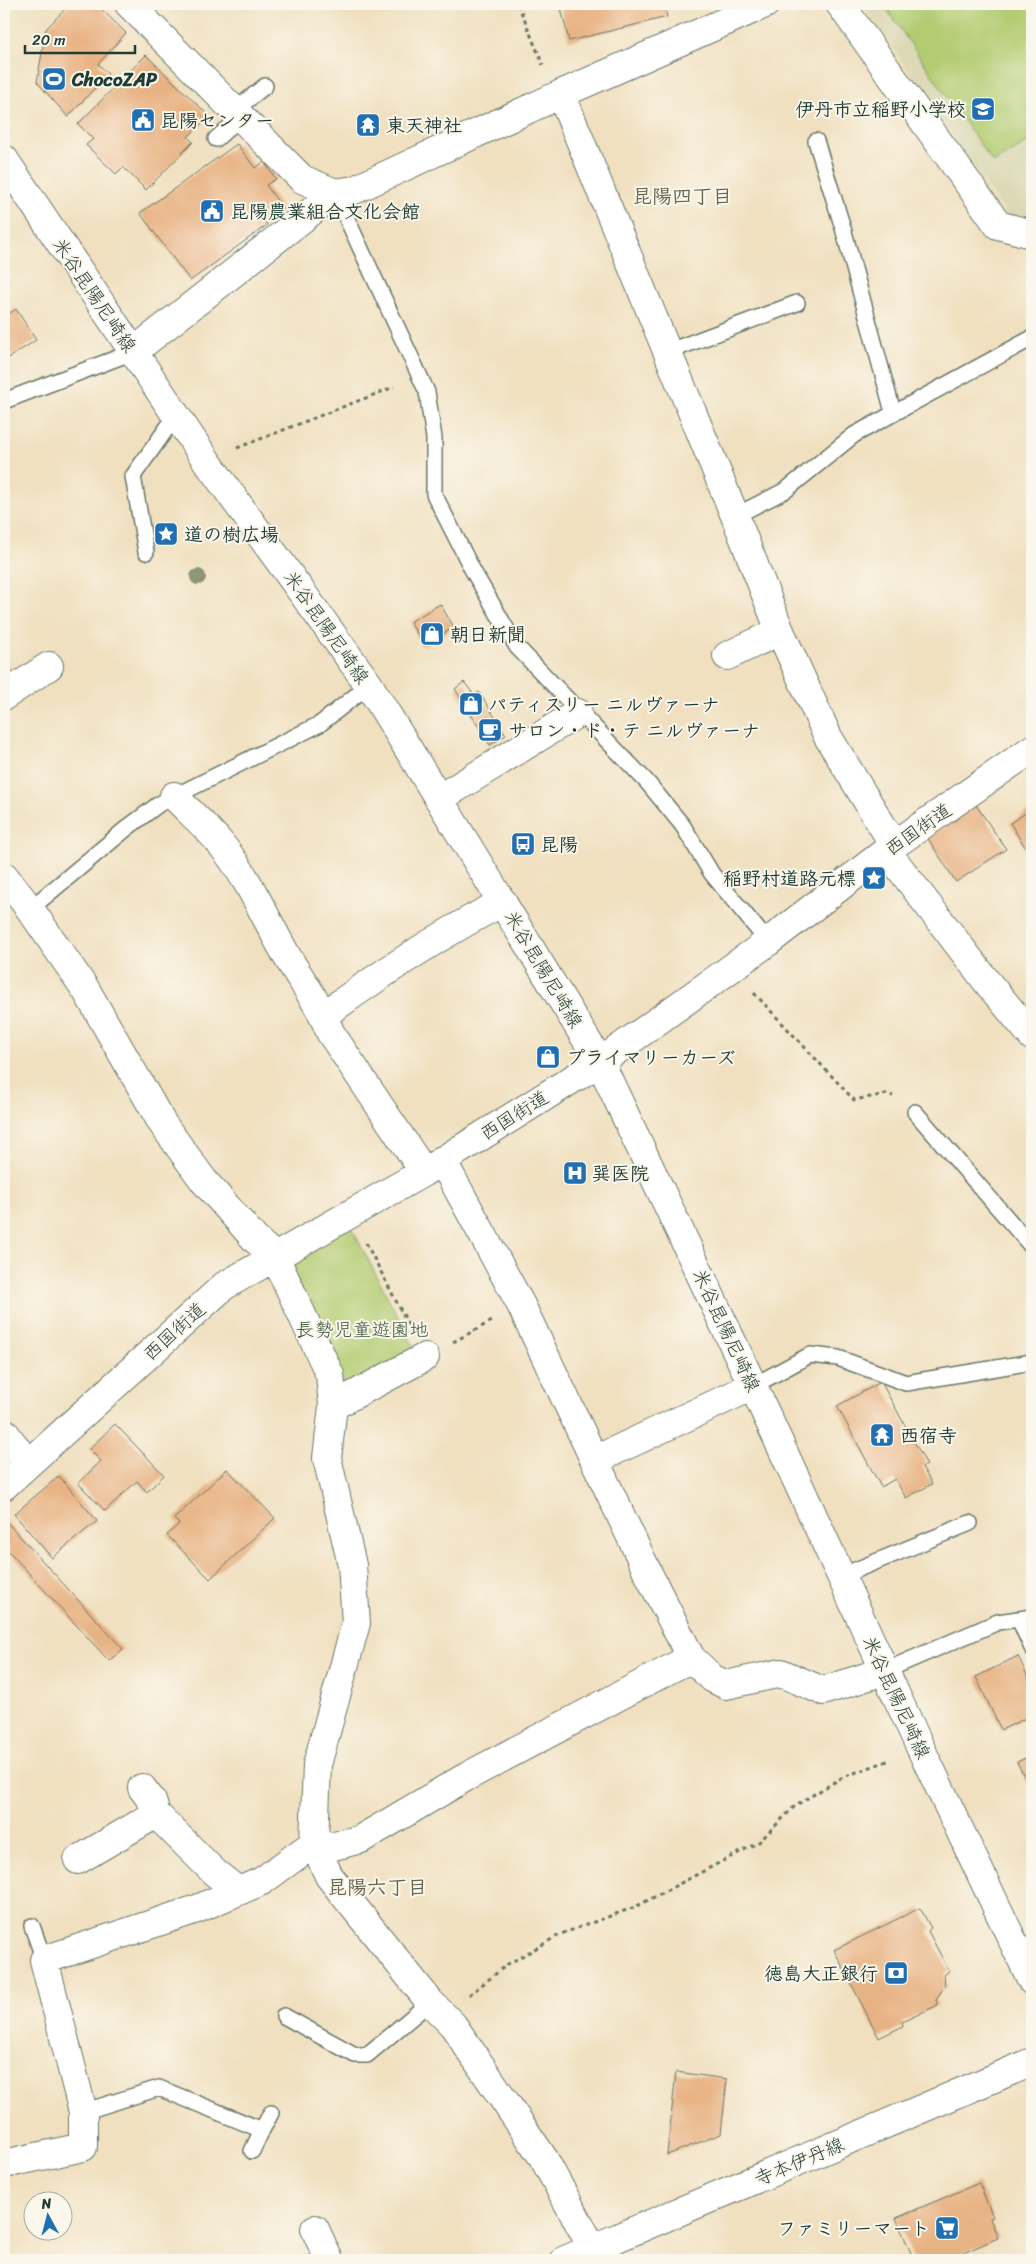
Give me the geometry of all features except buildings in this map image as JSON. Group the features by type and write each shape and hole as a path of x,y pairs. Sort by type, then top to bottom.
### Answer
{"street":[{"path":"129,4 302,179 335,193"},
{"path":"133,352 335,193 354,190 558,95 765,4"},
{"path":"840,4 998,225 1032,234"},
{"path":"558,95 735,516 780,631 828,737 894,845 892,858 987,982 1032,1036"},
{"name":"米谷昆陽尼崎線","path":"4,159 133,352 177,414 206,460 369,686 440,798 600,1062 753,1386 884,1671 1032,1981"},
{"path":"727,656 780,631"},
{"path":"4,696 49,666"},
{"path":"440,798 578,713"},
{"name":"西国街道","path":"4,1486 236,1277 433,1166 600,1062 768,942 894,845 1032,749"},
{"path":"174,796 220,843 240,870 266,914 287,957 324,1015 330,1032 433,1166 521,1306 648,1573 691,1658 712,1678 726,1685 781,1672 823,1691 884,1671"},
{"path":"4,876 30,909 106,1024 162,1124 204,1181 255,1239 275,1256 330,1375 333,1406 327,1458 352,1565 356,1623 317,1765 314,1843 329,1876 453,2025 544,2159 596,2254"},
{"path":"324,1015 390,967 454,927 503,902"},
{"path":"333,1406 425,1357"},
{"path":"595,1460 753,1386"},
{"path":"4,1432 28,1464"},
{"path":"4,2164 83,2147 83,2112 44,1960 172,1927 197,1909 262,1881 314,1843 334,1846 361,1839 466,1777 691,1658"},
{"path":"142,1788 152,1801 156,1814 214,1872 238,1891"},
{"path":"78,1860 156,1814"},
{"name":"寺本伊丹線","path":"565,2260 596,2254 1032,2062"}],"lane":[{"path":"216,139 265,86"},
{"path":"816,141 843,228 893,412"},
{"path":"335,193 428,392 434,438 434,494 473,571 517,648 647,782 682,826 712,874 768,942"},
{"path":"667,352 797,303"},
{"path":"735,516 786,490 854,435 893,412 1032,338"},
{"path":"4,401 133,352"},
{"path":"146,552 134,476 177,414"},
{"path":"30,909 127,828 159,804 320,724 369,686"},
{"path":"915,1112 1032,1246"},
{"path":"753,1386 810,1355 838,1358 906,1384 1032,1362"},
{"path":"841,1576 970,1523"},
{"path":"884,1671 998,1622 1026,1618 1032,1648"},
{"path":"32,1926 44,1960"},
{"path":"284,2016 355,2055 367,2055 437,2008"},
{"path":"83,2112 159,2088 262,2130"},
{"path":"252,2151 271,2113"}],"path":[{"path":"518,4 558,95"},
{"path":"206,460 420,376"},
{"path":"732,968 854,1100 887,1094 901,1098 915,1112"},
{"path":"351,1213 425,1357 521,1306"},
{"path":"437,2008 561,1934 635,1907 759,1842 796,1805 843,1777 921,1749"}],"shaded area":[{"name":"伊丹市立稲野小学校","path":"863,4 1032,4 1032,219 1006,215"}],"green space":[{"name":"伊丹市立稲野小学校","path":"883,4 1032,4 1032,149 1027,143 993,163"},
{"name":"長勢児童遊園地","path":"349,1223 416,1351 341,1389 293,1271 294,1255"}],"place":[{"name":"ChocoZAP","path":"54,79"},
{"name":"伊丹市立稲野小学校","path":"983,109"},
{"name":"昆陽センター","path":"143,120"},
{"name":"東天神社","path":"368,125"},
{"name":"昆陽農業組合文化会館","path":"212,211"},
{"name":"道の樹広場","path":"166,534"},
{"name":"朝日新聞","path":"432,634"},
{"name":"パティスリー ニルヴァーナ","path":"471,704"},
{"name":"サロン・ド・テ ニルヴァーナ","path":"490,730"},
{"name":"昆陽","path":"523,844"},
{"name":"稲野村道路元標","path":"874,878"},
{"name":"プライマリーカーズ","path":"548,1057"},
{"name":"巽医院","path":"575,1173"},
{"name":"西宿寺","path":"882,1435"},
{"name":"徳島大正銀行","path":"896,1973"},
{"name":"ファミリーマート","path":"947,2228"}],"district":[{"name":"昆陽四丁目","path":"682,196"},
{"name":"昆陽六丁目","path":"377,1887"}]}
